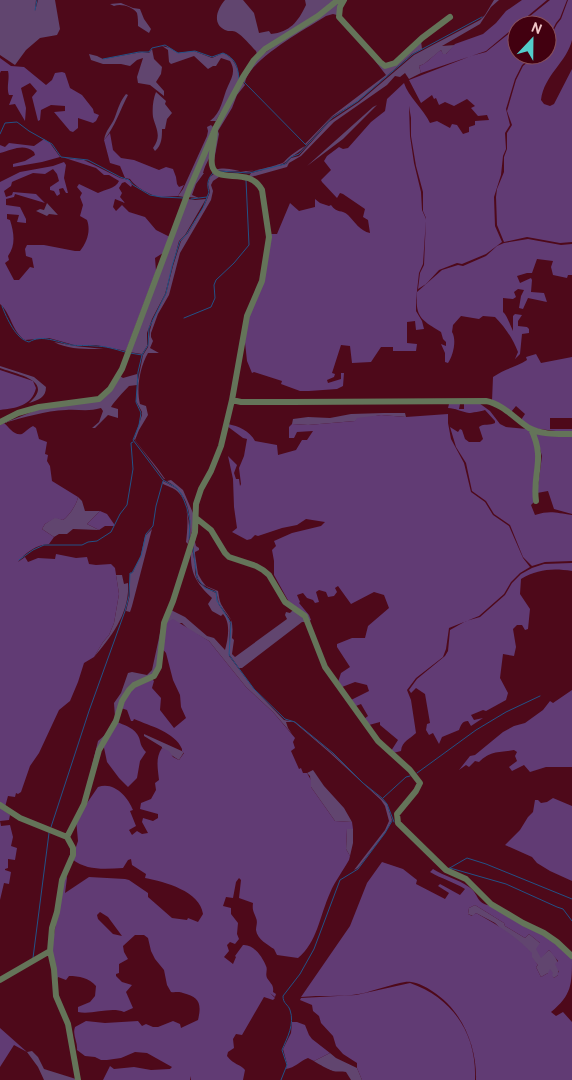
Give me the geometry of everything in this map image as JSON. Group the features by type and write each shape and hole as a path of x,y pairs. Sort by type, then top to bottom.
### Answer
{"street":[{"path":"0,422 18,413 39,407 99,399 110,390 122,368 189,190 215,129 254,60 265,49 318,16 338,0"},
{"path":"344,0 340,7 340,17 385,66 395,63 422,38 450,17"},
{"path":"67,837 84,804 98,750 116,721 122,701 134,685 150,678 156,673 160,662 162,631 195,532 196,504 201,489 212,472 219,455 232,400 245,325 262,281 269,237 266,211 259,185 250,177 224,176 213,168 215,129"},
{"path":"232,400 242,402 486,401 506,410 531,429 535,436 539,457 535,491 536,501"},
{"path":"531,429 554,434 572,434"},
{"path":"196,518 211,530 225,553 230,557 256,566 269,575 285,602 305,616 325,666 378,741 419,780 416,791 397,814 398,823 446,870 466,879 491,904 544,933 572,956"},
{"path":"0,805 24,820 67,837 73,848 73,855 62,880 57,912 52,928 50,951 54,969 56,996 68,1024 78,1080"},
{"path":"0,980 50,951"}],"shaded area":[{"path":"0,0 36,0 35,11 38,0 55,0 60,29 57,35 40,38 26,50 15,65 0,55"},
{"path":"225,0 243,0 254,13 259,33 269,31 271,34 283,31 293,25 306,5 305,0 335,0 325,9 257,54 239,34 235,31 225,30 218,23 218,11"},
{"path":"340,0 337,15 326,16 279,46 256,65 245,83 243,80 256,59"},
{"path":"494,0 499,0 491,7 480,24 442,46 455,45 446,54 443,55 441,50 419,66 421,73 409,79 405,73 400,77 395,76 387,85 334,122 301,156 289,163 287,167 249,176 251,173 286,164 291,158 299,156 329,122 359,102 414,55 480,20"},
{"path":"522,0 547,0 529,15 507,15 507,33 486,51 421,73 419,66 438,52 441,50 443,54 446,54 455,44 483,34 506,11"},
{"path":"550,0 567,0 557,22 557,15 531,15"},
{"path":"568,0 572,0 572,40 565,55 546,83 541,100 544,104 550,106 554,104 572,69 572,242 560,243 527,237 504,242 497,225 496,197 504,172 507,133 512,125 507,111 516,80 523,66 557,65 557,24 561,19"},
{"path":"121,3 140,9 151,29 149,33 138,26 137,13 133,9 123,5 114,6 110,4"},
{"path":"507,35 507,65 522,65 515,79 506,109 510,125 505,133 506,149 494,197 495,226 502,242 486,254 462,264 457,263 439,270 426,284 418,289 420,273 424,265 426,221 423,264 419,273 416,300 416,311 424,329 416,330 415,321 407,322 407,343 417,344 416,351 393,351 393,347 381,347 371,362 352,363 350,346 341,345 332,373 335,374 334,377 327,380 328,383 341,379 341,373 344,373 343,386 337,389 300,391 281,384 282,381 252,373 247,361 244,333 248,317 260,289 271,234 277,234 290,203 299,211 315,207 315,199 320,203 331,205 335,210 346,213 360,228 370,233 368,220 363,217 365,209 343,194 340,193 337,198 322,182 321,180 331,170 324,161 327,156 339,147 343,149 348,148 371,122 385,111 387,99 404,83 430,123 437,121 450,128 452,124 457,125 463,134 469,132 469,127 475,125 475,121 489,120 487,115 478,116 471,108 475,106 467,99 454,106 445,102 439,105 436,98 434,99 432,95 421,103 409,80 486,52","holes":["409,106 411,136 423,192 423,211 426,219 422,210 421,192 410,136"]},
{"path":"421,41 422,49 412,54 358,101 332,117 305,144 332,116 386,75 369,53 386,67"},
{"path":"162,46 178,53 194,51 212,58 223,53 232,60 237,67 239,79 216,121 210,121 219,109 232,77 233,68 230,61 221,58 216,66 208,69 194,56 171,64 169,62 168,50"},
{"path":"152,49 154,59 162,67 161,74 156,82 164,91 164,96 150,85 138,83 137,77 143,58 130,66 103,64 91,60 89,54 103,59 142,52 149,53"},
{"path":"0,58 11,66 24,67 46,85 52,80 55,73 65,73 70,88 82,95 94,113 99,115 96,121 93,123 78,118 78,128 73,132 70,131 54,112 65,111 65,106 51,105 41,110 40,120 38,121 32,97 37,91 30,83 21,88 26,108 25,121 15,104 9,105 13,95 9,95 8,92 8,71 1,71 0,73"},
{"path":"243,82 245,85 237,95 232,108 218,131 213,166 216,130"},
{"path":"156,92 166,101 165,104 172,113 167,119 165,129 162,129 162,138 155,151 153,148 158,136 153,117 153,101"},
{"path":"126,94 128,95 117,118 104,140 106,133"},
{"path":"377,105 343,139 307,166 373,107"},
{"path":"211,125 213,127 184,197 178,196 207,136 207,127"},
{"path":"110,133 113,150 121,158 134,160 159,170 166,167 173,169 179,187 184,185 178,196 161,197 153,195 139,188 130,179 125,178 120,166 110,163 104,140"},
{"path":"44,139 50,143 60,157 13,167 13,164 25,161 35,155 34,152 30,149 22,148 0,153 0,145 5,147 9,143 34,146"},
{"path":"210,146 210,154 204,173 196,184 192,195 199,198 188,197"},
{"path":"305,146 285,163 269,169 255,171 284,162"},
{"path":"65,158 84,160 120,178 129,180 132,185 131,187 125,182 119,188 122,193 120,197 125,203 115,199 113,207 116,211 122,205 129,212 145,217 156,230 170,237 163,253 155,258 156,271 126,351 96,345 74,345 49,338 25,340 17,332 7,312 0,304 0,182 20,172 64,162 66,165 64,178 68,193 63,188 59,189 60,194 57,196 54,191 50,190 50,187 59,181 53,169 45,174 33,173 14,181 4,191 6,197 12,195 13,192 36,194 45,203 15,194 14,197 6,199 6,205 20,207 26,219 26,223 17,222 19,215 7,214 14,239 8,256 9,260 5,263 14,280 19,280 30,267 34,268 32,258 26,256 25,249 27,245 44,245 75,251 80,251 82,248 88,236 89,228 87,220 80,216 83,205 80,197 82,193 77,187 79,184 98,193 113,187 119,181 109,175 104,175 96,168"},
{"path":"227,169 241,171 231,171 215,170"},
{"path":"215,173 219,177 211,185 213,191 211,200 180,253 169,295 158,314 151,333 153,341 150,348 159,353 148,353 140,378 138,391 140,404 146,406 148,415 135,440 164,479 134,439 142,415 136,401 138,380 143,355 148,347 153,319 166,294 181,241 188,233 205,204 210,192 208,184 210,177"},
{"path":"188,199 206,199 185,235 179,241 165,294 147,333 147,346 142,354 129,352"},
{"path":"47,203 58,215 49,214 47,216 36,211 44,210"},
{"path":"528,239 561,245 572,244 572,275 568,275 567,278 553,275 551,267 553,261 537,259 532,273 517,276 520,283 531,278 531,292 544,293 547,302 528,298 523,309 519,308 524,290 518,289 514,292 516,297 513,299 503,298 503,312 513,331 513,316 515,314 522,315 518,321 518,326 529,329 529,333 522,334 520,354 515,359 518,352 516,347 495,317 483,316 479,319 461,316 453,325 454,348 448,363 445,362 445,353 441,344 446,346 446,342 441,332 424,321 418,312 417,292 442,270 458,265 463,266 486,256 497,246 504,243"},
{"path":"54,342 75,346 104,349 72,348"},
{"path":"536,354 541,363 572,357 572,418 550,418 550,429 572,429 572,433 531,428 521,420 525,414 516,406 511,412 492,401 493,377 527,360 526,357"},
{"path":"0,366 34,377 46,387 45,394 38,400 29,403 36,395 38,389 36,383 0,368"},
{"path":"0,370 33,381 36,388 31,399 17,407 0,410"},
{"path":"137,374 137,385 129,386 111,407 118,409 118,418 108,415 95,428 92,428 99,422 103,411 101,408 50,412 4,423 39,409 98,400 120,376 123,378"},
{"path":"479,403 490,411 500,424 506,427 530,431 537,450 534,502 531,505 535,515 550,512 572,515 572,561 545,562 532,566 523,557 510,525 494,514 486,501 472,491 466,463 456,447 450,427 458,432 460,429 462,430 465,439 469,442 480,442 483,439 479,427 493,424 495,421 485,410 469,413 448,408 449,404 460,404 459,409 464,409 464,404"},
{"path":"405,413 406,417 380,415 355,421 308,425 292,424 293,419 308,417 330,418 351,414"},
{"path":"448,414 451,439 464,463 471,492 485,502 493,515 509,526 523,558 530,567 520,573 511,582 504,594 479,616 449,628 443,657 416,678 407,690 411,700 416,733 405,742 401,751 393,753 391,751 398,740 380,725 380,722 369,725 364,719 368,716 361,704 356,706 351,700 369,691 367,685 355,682 342,687 338,682 341,673 350,667 337,644 352,638 365,638 368,626 389,608 384,595 374,592 351,604 338,586 335,588 337,592 334,596 328,597 326,592 319,590 316,592 319,602 315,603 303,593 297,595 299,603 309,615 311,620 309,621 290,604 274,575 272,550 276,546 274,541 292,533 321,526 325,522 306,519 297,525 258,536 255,535 247,540 232,532 237,528 233,479 228,456 237,465 234,473 236,479 239,479 240,486 239,468 244,456 247,439 227,426 228,424 236,426 250,434 255,441 277,445 278,455 296,450 302,440 307,440 313,431 297,432 294,438 289,438 289,427 292,424 308,425 355,421 357,418 381,415 406,417"},
{"path":"4,423 19,434 33,426 36,428 39,439 47,442 45,454 48,455 47,461 50,466 52,481 78,497 70,513 63,520 55,518 45,524 42,529 54,537 49,544 44,544 31,550 18,562 25,557 28,562 38,558 55,559 56,554 76,558 87,557 89,564 111,564 115,568 119,594 114,623 109,635 94,657 84,663 70,701 59,710 39,753 30,766 21,792 16,793 15,797 8,796 5,807 0,803 0,425"},
{"path":"535,432 572,436 572,514 554,509 548,491 537,493 542,456"},
{"path":"171,480 183,490 193,513 194,525 190,538 190,521 187,505 180,492 167,481"},
{"path":"163,481 178,490 184,502 177,491 163,484"},
{"path":"78,497 82,501 85,511 100,511 87,524 99,530 73,529 67,534 59,534 54,537 42,529 45,524 55,517 63,520 70,513"},
{"path":"186,508 189,524 188,544 186,542"},
{"path":"100,511 107,514 114,526 105,526 99,530 87,524"},
{"path":"198,523 195,542 199,550 195,554 198,574 206,586 198,579 193,542"},
{"path":"152,529 132,606 130,612 126,611 130,595 130,574 133,572 141,555 145,536"},
{"path":"191,543 197,580 202,586 216,593 219,605 229,619 229,652 231,620 232,638 234,640 232,654 235,657 287,619 286,612 298,611 306,622 302,622 242,668 239,668 229,654 229,656 254,689 284,720 295,722 387,804 392,820 385,833 358,868 354,870 385,830 389,821 385,806 381,800 294,722 286,722 292,734 273,712 246,687 209,641 189,630 182,623 166,623 171,610 185,617 207,636 214,638 225,650 228,636 226,618 223,614 221,616 212,611 208,604 212,598 196,579 191,560"},
{"path":"572,563 572,571 546,570 533,573 521,579 520,594 530,609 528,629 525,630 522,625 517,625 513,629 516,647 514,656 503,654 500,678 508,693 506,700 486,711 483,710 471,715 474,720 483,718 471,726 468,721 464,722 459,730 442,737 439,744 433,733 429,735 426,730 427,724 430,723 425,694 416,688 411,693 409,690 417,679 445,656 448,651 450,630 466,621 480,617 505,595 512,583 521,574 544,564"},
{"path":"116,575 122,575 124,584 128,583 126,604 113,632 94,657 109,635 114,623 119,594"},
{"path":"206,586 218,591 221,604 231,620 219,604 216,591"},
{"path":"173,619 209,641 246,687 273,712 295,738 293,742 295,748 291,751 299,769 301,768 303,773 307,773 311,780 311,787 335,821 352,822 353,829 347,829 346,849 350,856 349,860 332,889 310,945 298,958 277,955 274,949 258,936 253,903 239,898 241,880 239,878 236,882 233,898 226,897 223,906 231,908 231,914 238,923 237,934 239,939 235,944 230,942 227,945 229,951 224,957 233,964 235,956 243,945 250,946 260,955 267,967 267,978 273,986 273,992 276,994 275,997 270,993 275,998 273,1000 264,997 242,1035 236,1034 233,1039 234,1048 228,1052 227,1056 245,1070 243,1080 191,1080 191,1076 190,1080 103,1080 110,1066 114,1069 134,1067 151,1070 170,1069 172,1067 147,1053 135,1052 121,1058 107,1060 85,1056 77,1050 74,1033 75,1027 86,1021 105,1023 138,1021 142,1026 146,1024 158,1027 173,1021 180,1024 181,1028 198,1020 200,1009 198,1002 193,997 180,992 171,992 167,985 164,970 151,951 148,938 144,935 135,935 123,946 128,959 119,964 119,973 116,974 122,982 132,985 126,992 133,1008 124,1012 113,1010 78,1012 78,1007 90,1002 95,996 96,986 87,979 80,977 69,976 66,980 58,977 57,979 51,951 65,873 67,878 65,893 89,877 125,879 148,893 148,897 172,918 187,920 188,918 198,922 203,914 200,906 189,894 171,885 145,878 146,874 132,865 131,859 128,860 123,868 103,869 84,866 72,859 78,841 76,819 98,787 110,786 115,788 128,800 133,810 130,811 136,826 129,830 132,835 137,831 142,834 148,833 142,822 143,818 153,821 158,818 158,814 140,809 141,803 151,799 156,790 155,783 159,780 158,756 162,748 169,751 173,757 179,760 184,753 174,738 134,719 131,721 127,710 121,708 130,690 151,678 154,681 152,688 161,698 160,710 174,728 186,718 181,707 180,695 173,680 166,653 161,647 166,623","holes":["100,912 108,917 122,936 113,934 98,919 97,915"]},
{"path":"162,624 158,664 155,671 150,676 133,684 120,700 115,721 99,745 91,770 98,741 106,734 115,717 114,703 121,693 128,673 147,675 152,670"},
{"path":"572,690 572,767 546,767 530,772 524,765 512,771 509,767 517,761 515,756 517,752 514,750 491,754 479,762 475,761 469,767 466,765 459,770 470,756 475,755 503,732 525,723 543,710 550,701 553,703"},
{"path":"117,722 128,726 135,732 146,752 140,761 137,778 128,787 107,762 103,743"},
{"path":"144,734 184,752 179,760 144,736"},
{"path":"313,770 324,786 344,808 352,822 335,821 311,787 310,776 307,773"},
{"path":"553,798 572,806 572,881 550,871 537,863 532,857 505,845 520,830 533,812 535,800 541,803"},
{"path":"0,807 10,815 9,820 0,821"},
{"path":"0,821 1,826 10,825 13,837 11,846 17,848 15,860 8,859 8,868 5,870 11,872 9,884 4,883 0,900"},
{"path":"347,829 353,829 353,843 350,856 346,849"},
{"path":"382,862 403,869 417,880 416,884 445,899 449,893 438,886 440,884 460,895 465,889 430,872 433,869 472,889 483,903 544,934 572,958 572,975 567,994 551,1012 556,1016 563,1012 572,1022 572,1080 476,1080 474,1054 466,1030 452,1008 443,999 417,983 401,983 352,995 301,997 350,926 367,883","holes":["475,905 504,923 505,926 525,938 529,934 540,943 536,949 541,958 549,950 558,961 555,964 559,972 557,973 558,975 554,978 550,969 548,973 541,977 532,953 506,931 484,917 476,913 472,916 468,914 469,908"]},
{"path":"475,905 525,938 529,934 540,943 541,957 549,950 557,961 558,975 554,978 548,973 541,977 536,967 538,965 495,923 476,913 473,916 468,914 469,908"},
{"path":"410,983 439,998 459,1020 467,1033 472,1048 475,1063 475,1080 362,1080 357,1063 343,1054 336,1046 333,1036 321,1023 319,1016 313,1011 312,1005 300,1000 301,998 356,995"},
{"path":"292,1022 305,1025 312,1039 330,1053 314,1061 308,1058 286,1069 287,1064 283,1049 291,1033"},
{"path":"0,1028 27,1052 14,1045 0,1067"},
{"path":"32,1051 38,1057 44,1069 76,1080 44,1080 38,1067 27,1052"},
{"path":"330,1053 357,1068 362,1080 351,1080 346,1072 333,1071 314,1061"}],"waterway":[{"path":"35,10 37,0"},
{"path":"219,171 249,173 285,164 291,157 299,154 332,118 358,101 413,54 482,17"},
{"path":"103,59 139,52 149,52 152,48 165,45 178,53 195,51 212,57 223,53 235,63 239,79"},
{"path":"244,82 306,145"},
{"path":"0,134 5,123 17,122 52,144 61,157 88,160 129,180 133,185 150,195 183,198"},
{"path":"189,539 190,521 182,495 177,488 163,480 133,440 141,413 136,402 138,372 142,355 148,345 149,328 166,293 180,241 203,208 209,192 209,180 213,173"},
{"path":"184,318 211,307 215,298 214,285 216,280 249,245 246,180"},
{"path":"191,199 207,197"},
{"path":"2,306 16,333 29,342 44,339 71,345 102,347 125,352"},
{"path":"130,353 142,355"},
{"path":"19,560 44,545 82,545 97,541 111,532 127,505 133,469 131,443 133,442"},
{"path":"51,827 89,711 125,611 129,596 130,573 132,573 141,556 146,534 153,526 163,481"},
{"path":"193,548 197,578 205,588 216,592 217,601 231,623 229,655 254,689 285,719 295,722 333,753 363,783 382,798 387,804 394,822"},
{"path":"417,773 476,730 506,712 540,696"},
{"path":"383,798 406,777 410,776"},
{"path":"281,1080 287,1065 282,1050 290,1031 292,1020 290,1010 283,996 300,974 314,949 340,880 358,869 392,821"},
{"path":"33,958 49,833"},
{"path":"448,869 467,858 572,899"},
{"path":"450,868 506,884 563,909 572,921"}]}
